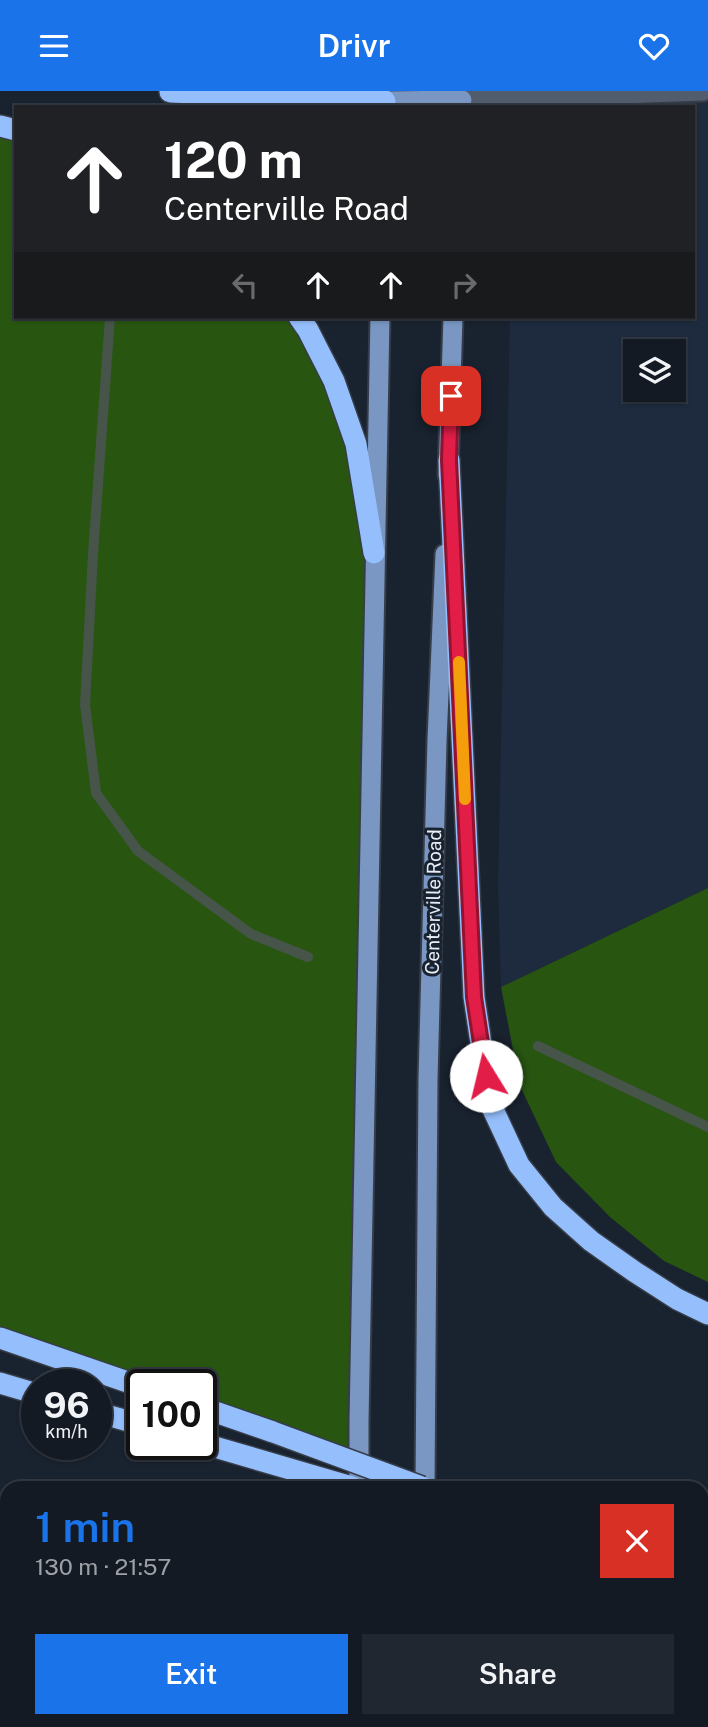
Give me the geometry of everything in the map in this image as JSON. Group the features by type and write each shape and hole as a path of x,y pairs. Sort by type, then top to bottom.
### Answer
{"highway":[{"path":"156,91 385,99"},
{"path":"300,319 334,381 356,444 374,553"},
{"path":"449,460 474,997 490,1103 519,1165 553,1207 591,1241 624,1264 677,1300 708,1314"},
{"path":"0,1338 126,1381"},
{"path":"0,1383 21,1389"},
{"path":"217,1413 408,1481"},
{"path":"217,1448 331,1481"}],"main road":[{"path":"385,99 462,99"},
{"path":"359,1481 380,319"},
{"name":"Centerville Road","path":"424,1481 428,1079 453,319"}],"street":[{"path":"462,99 703,91"}],"shaded area":[{"path":"708,91 708,888 501,987 498,885 510,319 695,319 695,105 540,105"}],"green space":[{"path":"0,135 14,138 14,319 302,319 342,394 372,560 362,1459 217,1412 217,1369 126,1369 126,1379 112,1374 112,1369 98,1369 0,1336"},
{"path":"708,888 708,1282 664,1261 610,1217 556,1162 520,1086 501,987"}],"waterway":[{"path":"110,319 85,705 96,793 138,851 251,934 308,957"},
{"path":"538,1046 708,1127"}],"slow traffic":[{"path":"459,662 465,799"}],"route":[{"path":"451,396 449,460 474,997 486,1076"}]}
